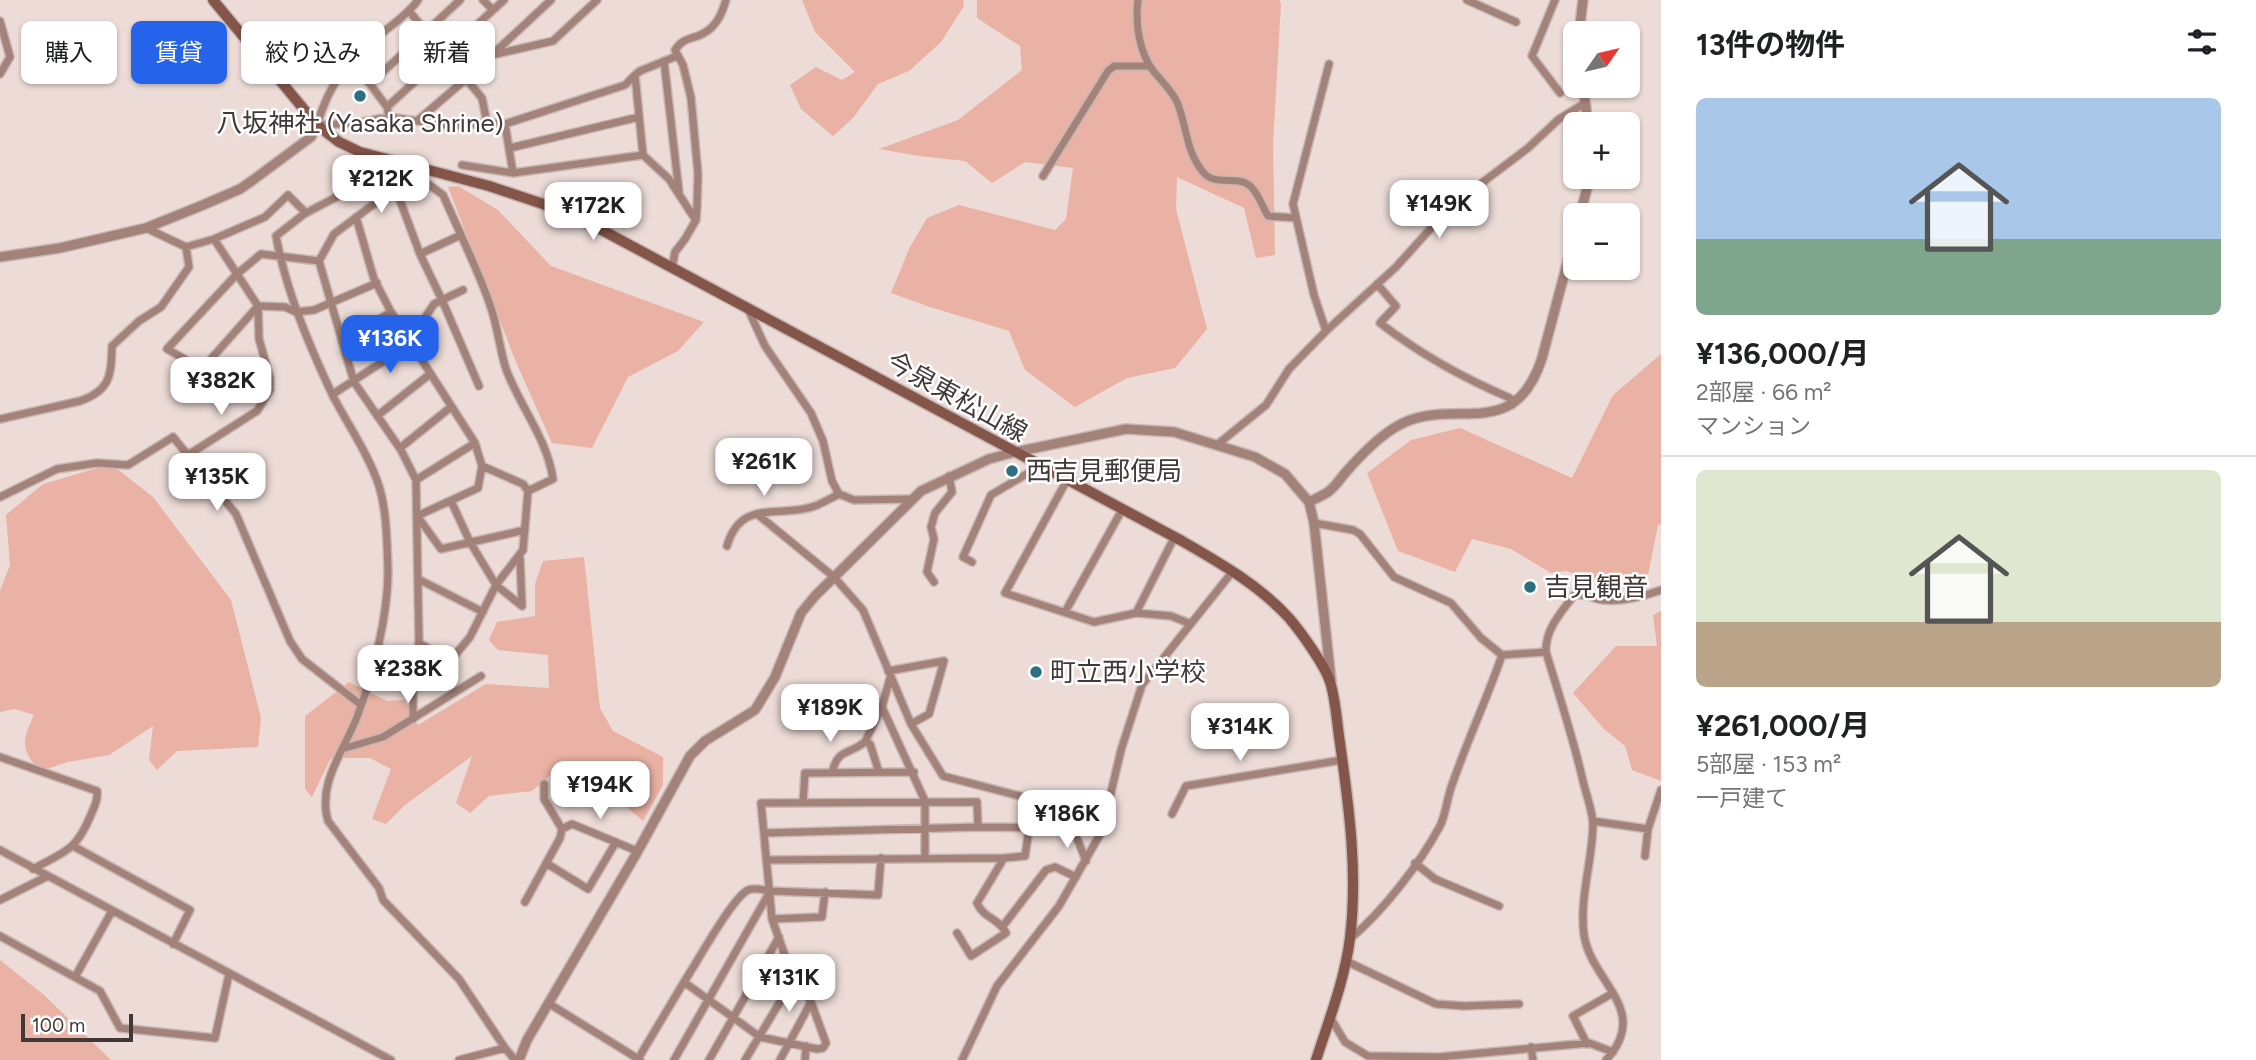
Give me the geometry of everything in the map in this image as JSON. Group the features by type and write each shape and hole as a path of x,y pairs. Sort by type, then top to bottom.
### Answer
{"main road":[{"name":"今泉東松山線","path":"213,0 317,125 339,142 360,152 489,186 543,204 598,228 746,305 1233,571 1289,618 1311,648 1331,683 1354,872 1346,961 1316,1060"}],"street":[{"path":"385,31 418,0"},
{"path":"438,21 460,0"},
{"path":"483,0 493,10"},
{"path":"481,21 504,0"},
{"path":"495,51 551,0"},
{"path":"495,54 553,41 597,0"},
{"path":"672,268 675,252 696,220 698,174 691,98 675,50 691,36 701,36 707,32 720,17 726,0"},
{"path":"1138,0 1135,20 1150,65 1176,98 1190,150 1204,174 1216,180 1242,181 1252,187 1268,216 1296,218"},
{"path":"1467,0 1516,22"},
{"path":"1555,0 1532,56 1560,93"},
{"path":"1580,21 1583,0"},
{"path":"409,10 418,21"},
{"path":"0,21 10,57 0,74"},
{"path":"317,125 357,123 389,117 453,125 505,124 625,85 640,71 677,56"},
{"path":"385,70 399,57"},
{"path":"664,61 680,196"},
{"path":"1326,331 1314,295 1293,204 1328,64"},
{"path":"1043,176 1108,71 1114,66 1150,65"},
{"path":"635,75 643,155 669,179 696,220"},
{"path":"0,257 61,248 146,228 240,189 311,137 324,101 335,84"},
{"path":"370,84 387,107 389,117"},
{"path":"387,107 412,84"},
{"path":"417,121 460,84"},
{"path":"470,84 482,98 487,123"},
{"path":"1584,98 1586,112"},
{"path":"1218,444 1266,405 1289,369 1377,284 1450,207 1528,148 1559,119 1585,103"},
{"path":"510,148 639,117"},
{"path":"505,124 513,173"},
{"path":"462,165 513,173 643,155"},
{"path":"383,158 386,171"},
{"path":"528,491 553,479 551,465 541,438 506,368 492,312 443,195 427,183 386,171 306,213 275,236 296,312 379,486 385,522 388,574 382,623 367,689 328,780 324,798 328,821 379,888 383,900 459,979 505,1048 517,1060 690,756 705,741 755,710 767,694 801,613 921,491 949,476 989,458 1126,429 1174,432 1255,457 1285,474 1308,502 1314,523 1331,683"},
{"path":"413,719 413,686 419,640 416,480 400,448 354,382 318,261 334,234 378,201 427,183"},
{"path":"146,228 186,247 214,239 265,217 288,195 306,213"},
{"path":"398,195 420,254 479,386"},
{"path":"356,217 377,283 391,312 475,443 482,466 478,488 417,516"},
{"path":"420,254 461,236"},
{"path":"188,455 257,411 270,390 270,378 259,339 258,306 214,239"},
{"path":"0,419 80,401 101,389 108,382 111,373 112,346 139,321 162,307 189,267 186,247"},
{"path":"270,390 240,384 202,369 167,349 237,274 261,254 318,261"},
{"path":"1308,502 1329,492 1364,451 1395,427 1428,415 1494,412 1512,404 1525,393 1536,378 1563,278"},
{"path":"258,306 285,307 296,312 314,310 377,283"},
{"path":"1377,284 1396,306 1380,323 1414,350 1474,383 1510,398 1512,404"},
{"path":"333,394 410,344 434,304 463,290"},
{"path":"746,305 765,346 811,413 823,441 832,481 839,494 854,500 913,499"},
{"path":"202,369 258,306"},
{"path":"342,342 391,312"},
{"path":"377,416 430,374"},
{"path":"400,448 451,407"},
{"path":"0,497 57,469 97,463 128,465 173,437 236,514 290,640 302,659 361,705"},
{"path":"416,480 475,443"},
{"path":"419,640 419,643 450,661 470,637 496,585 520,558 523,550 528,491 523,484 482,466"},
{"path":"972,562 963,557 991,495 1040,466"},
{"path":"934,582 927,572 934,539 931,527 935,513 953,492 949,476"},
{"path":"1067,480 1005,593 1094,622 1136,613 1171,616 1191,624"},
{"path":"727,546 738,524 757,514 813,507 839,494"},
{"path":"451,500 470,542 496,585 522,606 520,558"},
{"path":"1065,612 1122,510"},
{"path":"757,514 834,578 863,610 911,724 943,776 1043,802 1073,828 1086,861"},
{"path":"417,516 441,549 525,530"},
{"path":"1314,523 1353,530 1360,534 1394,577 1451,603 1481,638 1502,655 1545,652"},
{"path":"1136,613 1174,538"},
{"path":"962,1060 997,986 1059,906 1102,831 1121,750 1142,685 1233,571"},
{"path":"418,579 483,612"},
{"path":"1606,1060 1613,1052 1623,1029 1622,1009 1588,950 1585,938 1586,870 1593,821 1577,754 1545,652 1545,639 1554,621 1574,595 1619,601 1661,590"},
{"path":"1350,939 1371,921 1440,825 1451,786 1502,655"},
{"path":"889,674 944,661 929,714 911,724"},
{"path":"832,773 835,758 865,742 882,707 889,674"},
{"path":"342,749 383,737 481,676"},
{"path":"882,707 925,801 925,857"},
{"path":"865,742 870,744 879,772"},
{"path":"0,757 97,791 97,799 80,839 73,846 33,869"},
{"path":"1172,814 1186,786 1342,760"},
{"path":"803,802 805,773 914,772"},
{"path":"525,902 560,838 562,829 544,800 544,784"},
{"path":"1646,856 1647,829 1661,790"},
{"path":"684,982 760,1037 823,1048 826,1043 811,1002 795,978 772,919 761,803 977,802 978,827"},
{"path":"1593,821 1647,829"},
{"path":"562,829 572,824 637,852"},
{"path":"764,833 978,827 1102,831"},
{"path":"767,860 1024,856 1029,829"},
{"path":"547,863 588,888 616,842"},
{"path":"73,846 190,910 173,944"},
{"path":"0,850 391,1060"},
{"path":"548,1003 639,1059 684,982 746,891 825,891 878,895 881,858"},
{"path":"957,933 971,956 1006,933 1003,926 981,912 977,903 1004,858"},
{"path":"1415,863 1435,879 1499,906"},
{"path":"1003,926 1046,870 1055,867 1076,877"},
{"path":"0,900 48,876"},
{"path":"674,1060 770,891"},
{"path":"772,919 822,917 825,891"},
{"path":"75,977 112,911"},
{"path":"0,936 100,991 120,1028 215,1038 229,974"},
{"path":"709,1060 779,937"},
{"path":"1346,961 1436,1004 1519,1004"},
{"path":"745,1060 795,978"},
{"path":"1587,1044 1573,1016 1613,993"},
{"path":"780,1060 811,1002"},
{"path":"1331,1017 1345,1042 1368,1056 1494,1056 1531,1047 1587,1044 1613,1052"},
{"path":"805,1060 806,1046"},
{"path":"1531,1047 1533,1060"},
{"path":"459,1060 505,1048"}],"shaded area":[{"path":"802,0 963,0 964,6 941,42 909,71 878,84 853,118 833,136 801,109 790,85 816,67 842,80 855,72 815,32"},
{"path":"977,0 1279,0 1281,4 1273,144 1275,255 1256,258 1244,208 1177,177 1176,209 1207,329 1175,368 1127,378 1075,407 1025,370 1009,331 891,293 909,249 927,218 959,205 1055,230 1066,219 1073,168 1025,162 992,183 965,161 879,149 958,120 1022,70 1020,46 977,18"},
{"path":"458,186 498,210 551,266 704,322 678,351 628,377 592,448 552,443 516,362 448,187"},
{"path":"1661,354 1661,524 1658,525 1648,575 1632,583 1604,584 1566,571 1551,573 1511,549 1472,539 1455,572 1398,551 1367,473 1411,440 1460,428 1572,478 1613,395"},
{"path":"111,464 153,497 231,600 261,718 258,747 177,751 157,770 149,760 153,726 109,755 68,762 40,771 29,756 25,744 34,715 15,709 0,712 0,591 10,565 6,515 43,484"},
{"path":"584,557 600,708 613,731 663,757 663,785 643,821 575,768 558,769 532,791 489,796 470,813 456,803 472,756 405,805 386,824 372,819 391,769 370,758 331,758 312,797 305,789 305,716 349,682 387,701 405,700 418,725 486,684 549,688 548,655 498,650 489,640 497,622 535,616 535,584 543,561"},
{"path":"1661,611 1661,781 1632,770 1625,746 1604,729 1573,693 1616,646 1657,646 1653,615"},
{"path":"0,960 44,995 111,1060 0,1060"}],"place":[{"name":"八坂神社 (Yasaka Shrine)","path":"360,96"},
{"name":"西吉見郵便局","path":"1012,471"},
{"name":"吉見観音","path":"1530,587"},
{"name":"町立西小学校","path":"1036,672"}]}
